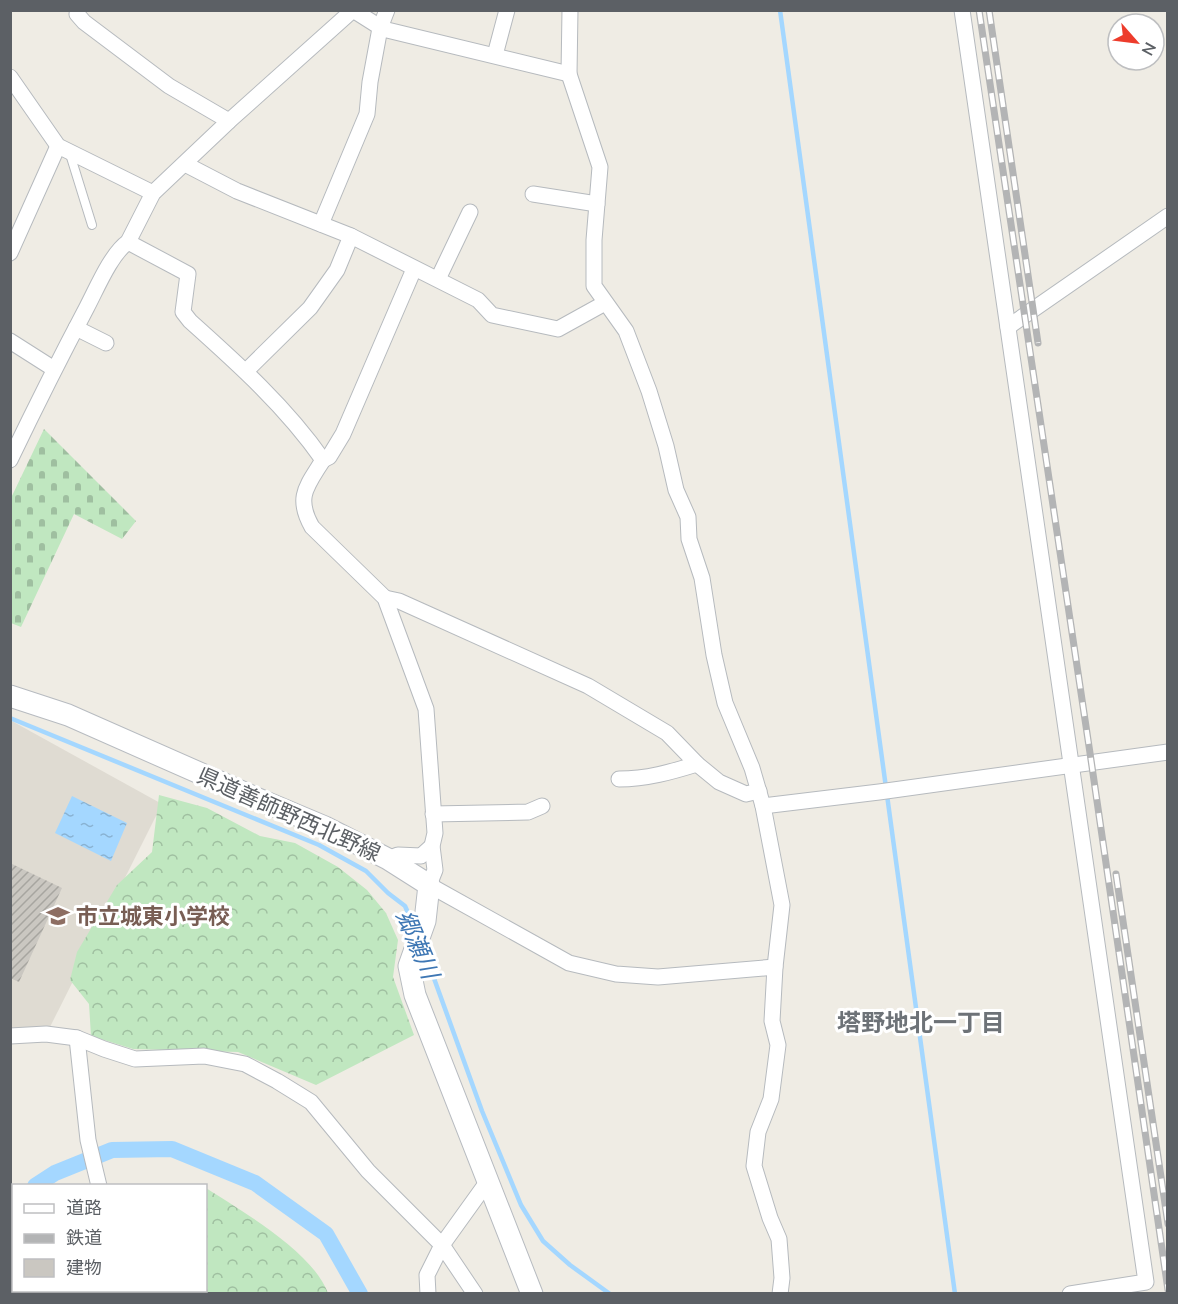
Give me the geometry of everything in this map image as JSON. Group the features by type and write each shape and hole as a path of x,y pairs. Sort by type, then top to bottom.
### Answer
{"main road":[{"name":"県道善師野西北野線","path":"10,696 68,715 325,826 388,859 429,885"},
{"path":"429,885 425,921 409,966 416,995 532,1293"}],"street":[{"path":"78,10 77,14 84,22 169,86 229,121"},
{"path":"10,460 54,369 121,247 128,242 153,192 353,10 380,28 569,74"},
{"path":"321,224 367,114 370,82 380,28 387,10"},
{"path":"495,55 507,10"},
{"path":"570,10 569,74 600,167 593,269 594,286 626,331 649,391 666,446 676,490 688,517 689,539 702,578 724,703 752,768 761,798 782,905 772,1021 778,1045 771,1099 758,1132 754,1166 779,1239 782,1278 780,1293"},
{"path":"962,10 1146,1281 1071,1293"},
{"path":"10,78 64,150 153,192"},
{"path":"10,253 64,150"},
{"path":"185,164 237,191 351,236 478,300 492,315 558,328 605,303"},
{"path":"532,194 597,204"},
{"path":"438,279 470,212"},
{"path":"1008,327 1167,216"},
{"path":"246,371 310,308 337,270 351,236"},
{"path":"128,242 188,274 183,312 246,371 303,432 323,460"},
{"path":"414,269 342,434 329,457 323,460 304,489 305,514 312,527 385,598 426,709 435,833 432,846 435,870 429,885 569,963 616,974 658,977 775,967"},
{"path":"76,328 106,343"},
{"path":"10,341 54,369"},
{"path":"385,598 399,601 588,686 667,732 697,764 719,782 761,798 879,792 1167,752"},
{"path":"619,779 662,775 697,764"},
{"path":"433,814 528,812 542,806"},
{"path":"388,859 398,855 421,856 432,846"},
{"path":"10,1036 46,1035 76,1038 135,1059 204,1056 245,1064 277,1081 311,1102 368,1171 442,1245 475,1293"},
{"path":"76,1038 88,1140 98,1181"},
{"path":"428,1293 426,1275 442,1245 488,1181"}],"lane":[{"path":"64,150 92,225"}],"shaded area":[{"name":"市立城東小学校","path":"10,720 162,804 50,1027 10,1031"}],"green space":[{"path":"44,429 136,521 122,539 74,514 21,627 11,623 11,498"},
{"path":"159,795 207,808 260,836 295,843 338,867 367,890 386,913 398,940 393,977 414,1035 316,1085 238,1052 133,1049 91,1036 89,1004 70,980 77,952 117,885 152,852"},
{"path":"207,1189 257,1221 292,1248 320,1277 328,1293 148,1293 207,1292"},
{"path":"11,1241 12,1292 99,1293 11,1293"}],"water":[{"path":"72,796 127,823 111,861 55,833"}],"building":[{"path":"10,863 62,888 19,982 10,978"}],"waterway":[{"path":"780,10 955,1294"},
{"name":"郷瀬川","path":"10,718 319,845 366,871 405,906 415,929"},
{"name":"郷瀬川","path":"423,948 482,1111 521,1205 543,1241 570,1265 610,1294"},
{"path":"38,1184 55,1173 112,1150 172,1149 255,1183 326,1234 360,1294"}],"railway":[{"path":"979,10 1168,1290"},
{"path":"989,10 1038,343"},
{"path":"1116,874 1168,1224"}],"place":[{"name":"市立城東小学校","path":"58,916"}],"district":[{"name":"塔野地北一丁目","path":"921,1022"}]}
